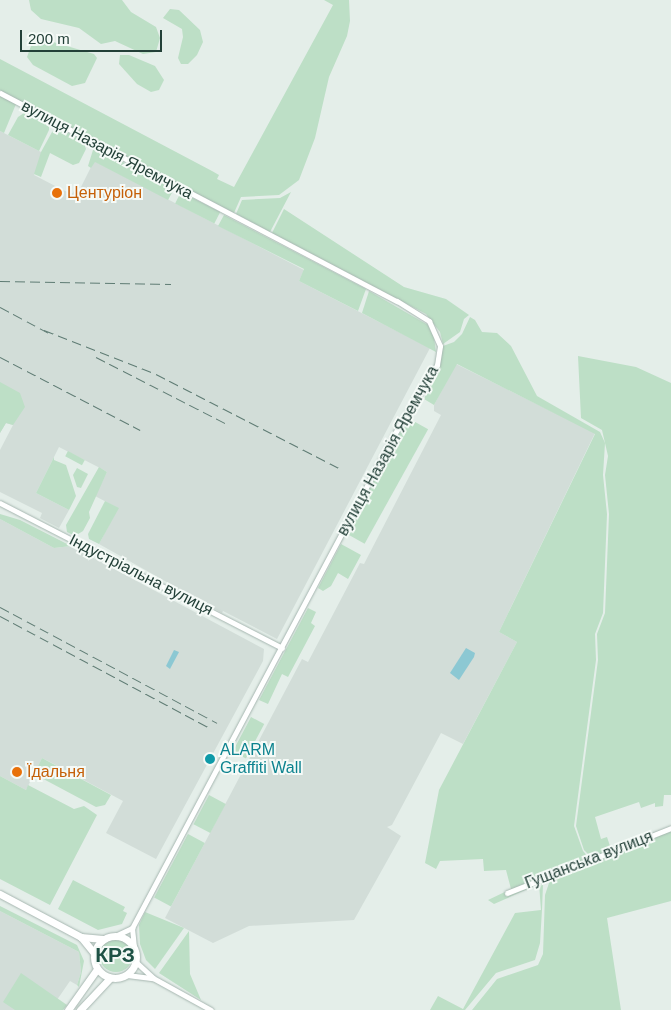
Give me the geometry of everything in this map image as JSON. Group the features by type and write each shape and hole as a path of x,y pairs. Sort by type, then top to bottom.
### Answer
{"street":[{"name":"вулиця Назарія Яремчука","path":"0,93 422,315 438,337 440,346 437,365 395,433 132,928"},
{"name":"Індустріальна вулиця","path":"0,503 282,648"},
{"name":"Гущанська вулиця","path":"507,893 671,828"},
{"path":"0,894 81,937 94,952 97,969 68,1010"},
{"path":"81,937 104,939 117,936 132,928 136,962 128,975"},
{"path":"117,936 134,946"},
{"path":"94,952 104,939"},
{"path":"136,962 153,978 202,1008 211,1010"},
{"path":"97,969 110,978"},
{"path":"80,1010 110,978 128,975 153,978"}],"shaded area":[{"path":"0,131 43,153 34,175 61,189 72,194 76,188 80,189 94,161 304,270 299,281 430,348 277,639 223,611 222,613 99,544 118,508 95,496 107,472 102,469 59,447 36,493 69,510 59,528 40,518 42,513 0,492 0,450 13,425 6,423 0,433"},
{"path":"456,364 595,433 499,632 517,642 463,744 441,733 392,825 387,827 401,836 354,920 249,926 213,943 165,918 302,659 308,662 360,563 364,564 441,415 434,411 434,405"},
{"path":"0,519 54,548 71,546 264,649 263,661 156,859 106,833 123,801 52,763 42,758 26,790 0,776"},
{"path":"0,911 79,952 81,972 77,985 70,981 50,1010 0,1010"}],"green space":[{"path":"29,0 122,0 131,12 156,27 160,38 156,52 143,54 115,41 101,44 79,28 41,19 31,10"},
{"path":"324,0 349,0 350,21 347,36 329,77 315,138 299,180 279,195 241,197 234,213 0,91 0,59 212,171 219,175 217,179 234,187 333,5"},
{"path":"170,9 179,10 200,30 203,42 197,55 188,64 181,64 178,58 183,37 182,29 163,18"},
{"path":"43,39 94,54 97,58 85,83 72,86 33,65 27,57 31,46"},
{"path":"120,55 129,55 155,66 164,80 159,90 151,92 137,84 119,64"},
{"path":"0,96 16,104 4,133 0,131"},
{"path":"27,111 49,123 49,130 39,151 8,135 18,117"},
{"path":"59,128 83,141 86,149 79,163 73,165 50,153 41,177 34,174 41,152 52,132"},
{"path":"93,150 100,150 174,189 168,200 95,162 91,168 88,166"},
{"path":"181,192 220,212 214,224 175,204"},
{"path":"291,192 270,232 236,214 242,200 280,198"},
{"path":"284,209 404,287 446,299 469,315 464,319 460,332 443,344 440,332 426,314 272,233"},
{"path":"224,215 366,289 358,311 299,281 304,269 218,226"},
{"path":"369,291 428,325 434,338 436,352 362,313"},
{"path":"470,317 475,320 482,332 497,333 511,346 537,396 600,432 605,443 603,475 607,514 603,613 595,634 596,660 574,826 583,851 590,859 558,870 539,882 543,884 542,910 540,943 535,960 496,973 465,1010 430,1010 438,996 463,1009 515,913 541,910 539,884 494,904 488,900 511,889 506,870 484,871 483,859 440,861 436,869 425,863 439,790 517,642 499,632 595,434 457,364 434,405 424,399 438,369 443,346 454,342 462,334"},
{"path":"578,356 636,367 671,383 671,795 664,795 663,806 655,807 655,803 641,808 639,802 595,817 601,839 607,837 611,849 671,826 592,858 584,850 576,826 598,660 597,634 605,613 609,514 605,475 608,456 602,430 581,418"},
{"path":"0,382 20,393 25,407 13,425 6,423 0,433"},
{"path":"408,418 428,429 365,544 344,533"},
{"path":"68,451 85,460 82,465 65,456"},
{"path":"54,457 54,460 66,465 76,496 69,510 36,493"},
{"path":"99,467 107,472 89,512 90,518 83,531 75,536 67,532 66,525"},
{"path":"77,468 88,474 81,488 77,487 73,475"},
{"path":"105,501 119,508 99,544 89,539 88,534"},
{"path":"0,514 20,520 71,546 54,548 0,519"},
{"path":"341,544 361,555 348,579 338,573 331,586 323,591 318,588"},
{"path":"308,608 316,612 311,623 315,626 288,677 282,674 268,704 259,700"},
{"path":"251,717 264,724 246,758 233,751"},
{"path":"42,758 111,795 105,805 96,807 34,774"},
{"path":"0,776 26,790 28,785 74,809 84,806 97,815 50,905 0,879"},
{"path":"209,795 226,804 210,833 194,824"},
{"path":"671,830 671,901 607,918 621,1010 472,1010 497,979 538,965 543,954 545,895 551,877"},
{"path":"188,834 205,843 171,906 154,898"},
{"path":"73,880 125,907 123,911 127,913 122,924 98,930 58,909"},
{"path":"0,906 77,945 84,961 79,987 77,985 81,972 79,952 0,911"},
{"path":"145,912 184,928 155,969 146,960 140,944 139,925"},
{"path":"189,931 190,974 201,1000 159,973"},
{"path":"116,938 128,943 133,955 128,967 116,972 104,967 99,955 104,943"},
{"path":"21,973 67,1005 63,1010 15,1010 3,1002"}],"water":[{"path":"466,648 475,653 459,680 450,673"},
{"path":"174,650 179,652 170,669 166,666"}],"railway":[{"path":"0,281 171,284"},
{"path":"0,307 49,333"},
{"path":"44,330 156,374 343,470"},
{"path":"0,357 140,430"},
{"path":"96,357 229,425"},
{"path":"0,607 217,723"},
{"path":"0,616 212,729"}],"place":[{"name":"Центуріон","path":"57,193"},
{"name":"ALARM Graffiti Wall","path":"210,759"},
{"name":"Їдальня","path":"17,772"}],"district":[{"name":"КРЗ","path":"115,955"}]}
